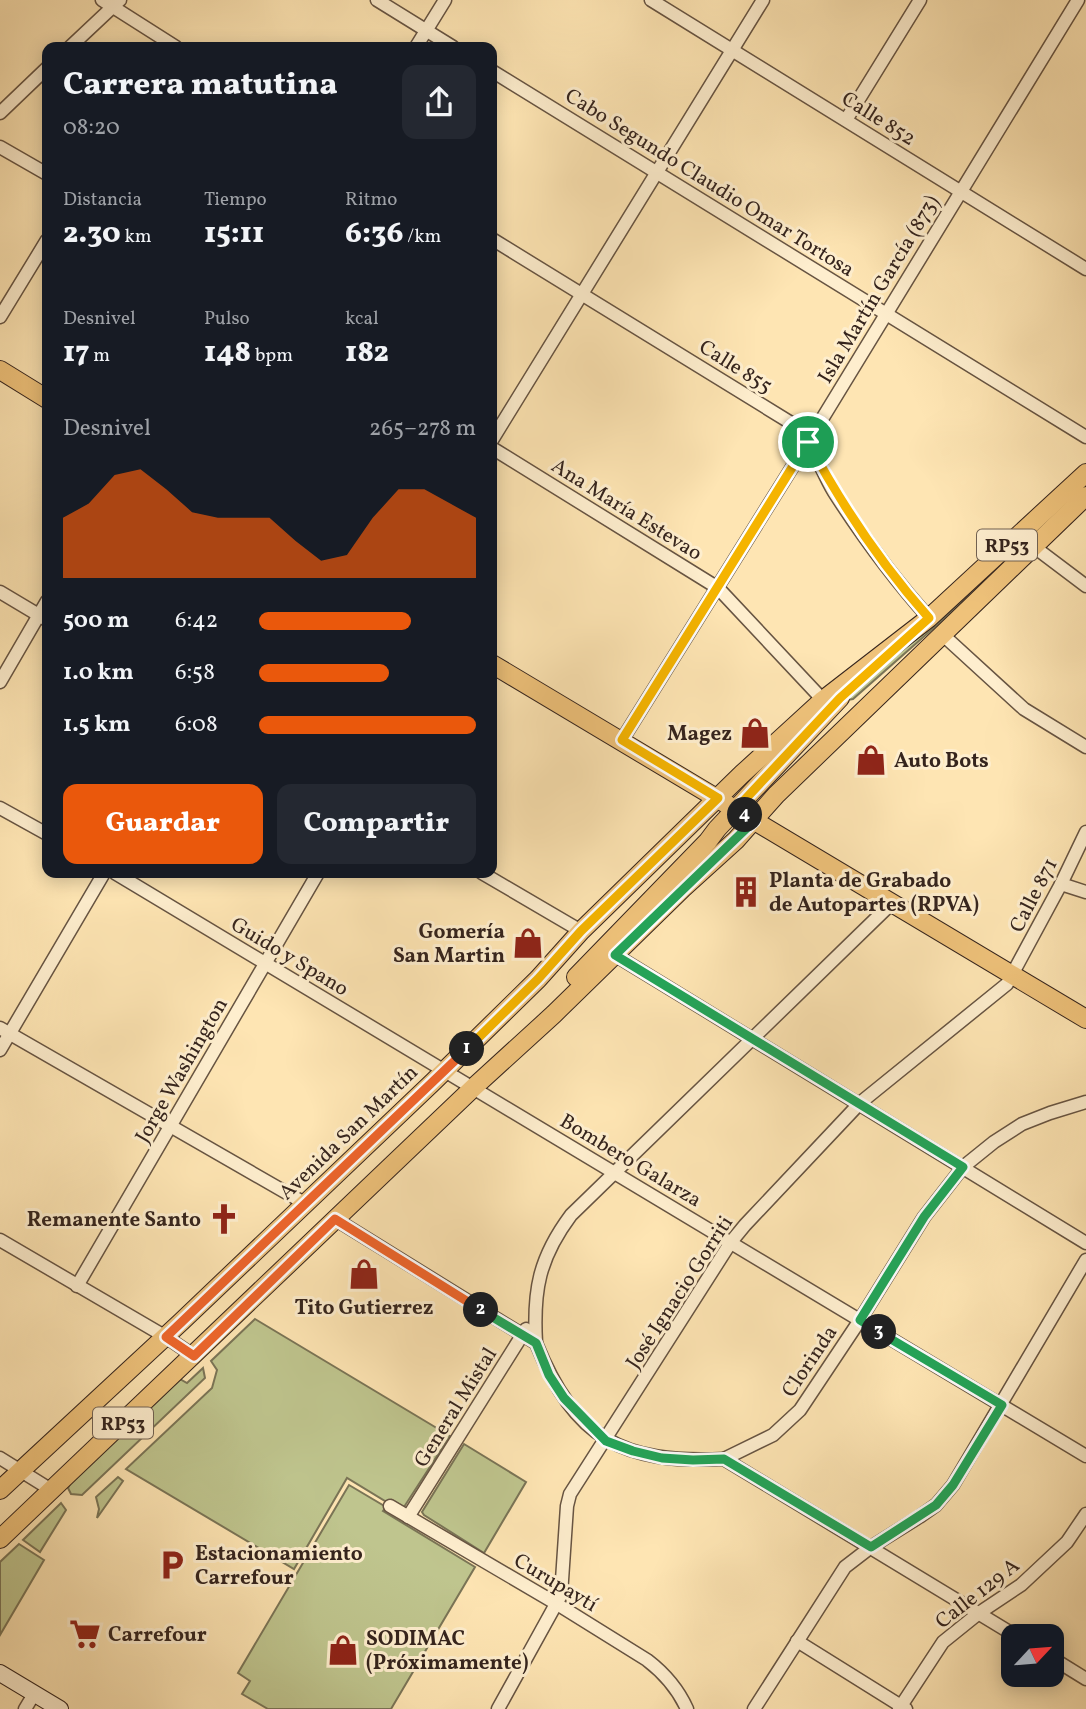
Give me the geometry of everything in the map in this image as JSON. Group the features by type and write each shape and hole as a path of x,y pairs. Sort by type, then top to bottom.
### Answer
{"main road":[{"path":"0,370 42,396"},
{"name":"RP53","path":"492,1071 538,1016 708,841 840,698 1086,473"},
{"name":"RP53","path":"0,1539 615,955 754,821 776,795 1086,496"},
{"name":"RP53","path":"718,798 823,700 929,618"},
{"path":"497,667 1086,1019"},
{"name":"Avenida San Martín","path":"0,1489 166,1337 446,1070 538,979 581,931 718,798"},
{"path":"0,1673 60,1709"}],"street":[{"path":"377,0 445,42"},
{"path":"418,42 445,0"},
{"name":"Calle 852","path":"651,0 1082,267"},
{"path":"497,432 763,0"},
{"path":"846,120 920,0"},
{"name":"Isla Martín García (873)","path":"622,740 887,314 1078,0"},
{"path":"74,42 112,2 166,42"},
{"path":"0,113 42,73"},
{"name":"Cabo Segundo Claudio Omar Tortosa","path":"497,74 1086,437"},
{"path":"0,147 42,171"},
{"name":"Calle 855","path":"497,242 796,426 868,543 929,618"},
{"path":"0,317 42,248"},
{"path":"1082,267 1086,252"},
{"name":"Ana María Estevao","path":"497,451 718,588 823,700"},
{"path":"1033,546 1086,586"},
{"path":"0,592 42,616"},
{"path":"0,682 42,619"},
{"path":"943,635 1024,709 1086,747"},
{"path":"0,808 42,831"},
{"name":"Calle 871","path":"1013,975 1086,832"},
{"path":"0,1050 5,1031 101,878"},
{"name":"Guido y Spano","path":"123,878 446,1070"},
{"name":"Jorge Washington","path":"77,1286 315,878"},
{"path":"491,878 581,931"},
{"path":"1061,884 1086,892"},
{"path":"892,903 571,1215 555,1236 536,1286 536,1343 549,1375 564,1398 606,1441 662,1458 724,1459 1001,1627"},
{"path":"615,955 751,1040 860,1102 1086,1243"},
{"name":"José Ignacio Gorriti","path":"498,1709 558,1604 563,1586 566,1506 570,1494 731,1242 860,1102 1002,990 1013,975"},
{"path":"5,1031 306,1204"},
{"name":"Bombero Galarza","path":"446,1070 1086,1456"},
{"name":"Clorinda","path":"724,1459 757,1444 788,1423 800,1410 924,1217 963,1167 1022,1124 1086,1102"},
{"path":"335,1219 536,1343"},
{"path":"0,1240 194,1356"},
{"path":"754,1709 845,1567 936,1505 953,1485 1086,1260"},
{"name":"General Mistal","path":"408,1517 534,1317"},
{"path":"0,1458 53,1491"},
{"name":"Curupaytí","path":"390,1506 558,1604 657,1668 687,1709"},
{"name":"Calle 129 A","path":"902,1708 943,1642 979,1613 1021,1585 1075,1533 1086,1514"},
{"path":"797,1641 902,1708"},
{"path":"1064,1665 1086,1679"},
{"path":"25,1709 34,1694"}],"green space":[{"path":"1086,480 1086,485 937,625 853,699 847,700 931,625"},
{"path":"255,1319 450,1436 404,1507 392,1500 390,1504 347,1478 294,1569 126,1469 212,1388 217,1370 211,1361"},
{"path":"203,1368 205,1378 82,1495 71,1494 68,1488 73,1478 178,1378 187,1383"},
{"path":"464,1444 526,1482 484,1553 422,1512"},
{"path":"118,1477 123,1481 97,1518 99,1509 96,1497"},
{"path":"349,1485 386,1507 383,1511 475,1567 391,1709 268,1709 242,1694 250,1681 238,1673"},
{"path":"61,1503 66,1510 40,1552 23,1540"},
{"path":"19,1544 44,1560 0,1635 0,1562"}],"place":[{"name":"Magez","path":"755,733"},
{"name":"Auto Bots","path":"871,760"},
{"name":"Planta de Grabado de Autopartes (RPVA)","path":"746,892"},
{"name":"Gomería San Martin","path":"528,943"},
{"name":"Remanente Santo","path":"224,1219"},
{"name":"Tito Gutierrez","path":"364,1274"},
{"name":"Estacionamiento Carrefour","path":"172,1565"},
{"name":"Carrefour","path":"85,1634"},
{"name":"SODIMAC (Próximamente)","path":"343,1650"}],"route":[{"path":"808,442 832,488 868,543 929,618 840,698 763,779 736,809 754,821 615,955 963,1167 924,1217 860,1320 1002,1405 953,1485 936,1505 871,1547 724,1459 662,1458 606,1441 564,1398 549,1375 536,1343 335,1219 194,1356 166,1337 446,1070 538,979 581,931 718,798 622,740 808,442"}]}
